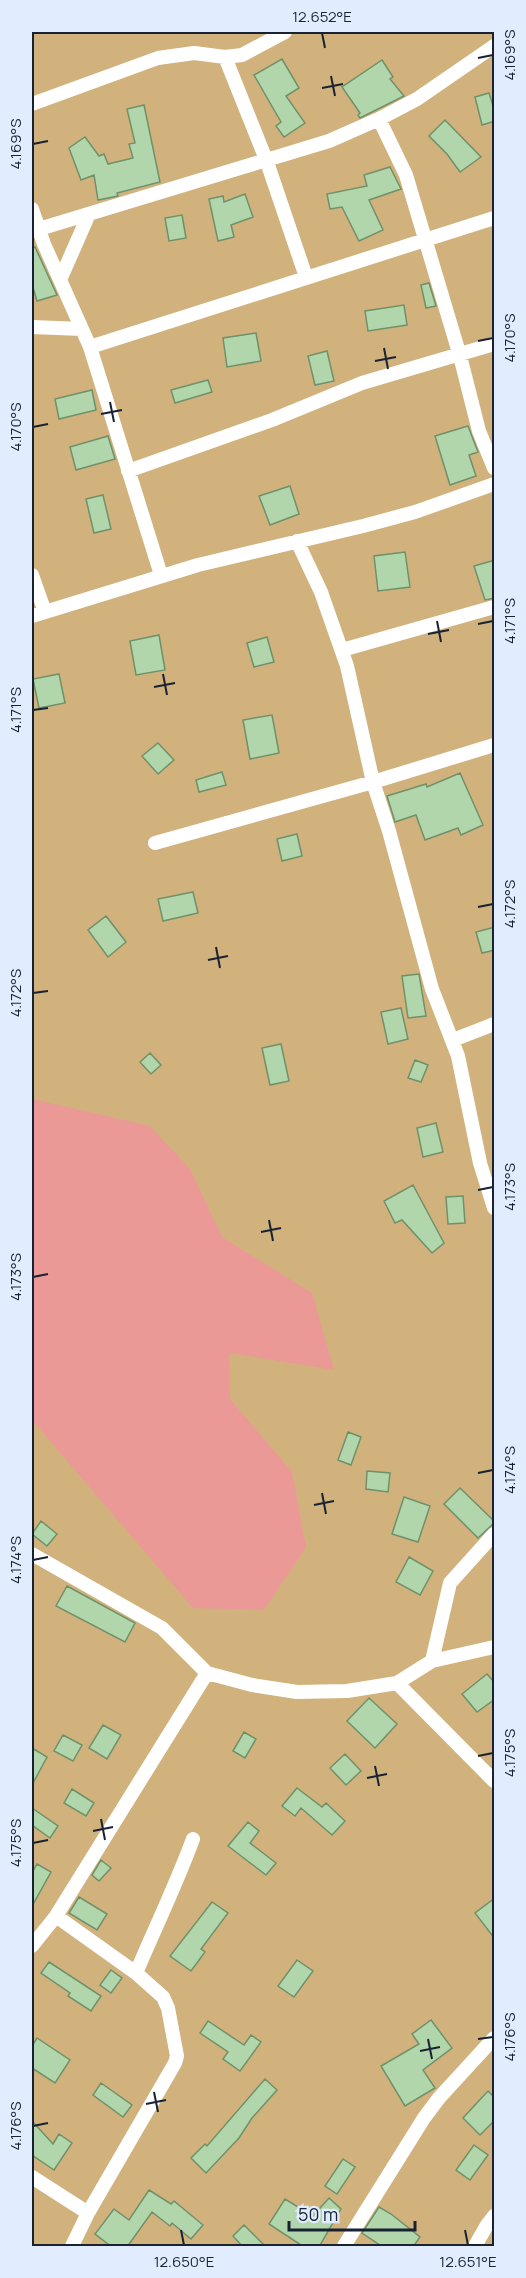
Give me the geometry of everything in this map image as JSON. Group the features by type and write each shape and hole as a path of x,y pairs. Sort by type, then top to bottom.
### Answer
{"street":[{"path":"32,104 158,58 194,53 225,57 242,55 285,32"},
{"path":"39,229 267,162 329,141 380,119 417,99 495,46"},
{"path":"225,57 267,162 306,277"},
{"path":"380,119 406,176 460,356 479,431 495,468"},
{"path":"32,209 90,347 161,575"},
{"path":"60,280 89,214"},
{"path":"90,347 495,218"},
{"path":"32,327 82,329"},
{"path":"128,471 272,420 362,383 495,344"},
{"path":"32,575 38,614 161,575 405,514 495,484"},
{"path":"297,541 321,592 342,650 373,782 389,831 432,989 458,1056 480,1163 495,1208"},
{"path":"342,650 495,608"},
{"path":"155,843 495,745"},
{"path":"453,1040 495,1024"},
{"path":"432,1660 450,1583 495,1534"},
{"path":"32,1554 162,1628 207,1673 252,1685 297,1692 347,1691 397,1683 432,1660 495,1647"},
{"path":"32,1946 56,1916 207,1673"},
{"path":"397,1683 495,1781"},
{"path":"136,1973 165,1904 176,1885 193,1839"},
{"path":"56,1916 136,1973 163,1997 168,2008 177,2056 88,2213 72,2247"},
{"path":"344,2247 424,2118 439,2098 495,2038"},
{"path":"32,2177 88,2213"},
{"path":"475,2247 487,2225 495,2216"}],"shaded area":[{"path":"32,32 494,32 494,2246 32,2246"},
{"path":"32,1099 150,1126 190,1169 222,1237 312,1293 334,1370 229,1353 230,1399 292,1472 306,1547 264,1610 193,1608 32,1420"}],"building":[{"path":"282,59 299,88 286,96 305,123 284,137 276,126 281,122 254,75"},
{"path":"382,60 393,77 390,79 404,96 360,118 358,115 360,113 342,87"},
{"path":"489,93 495,112 495,121 482,125 475,97"},
{"path":"144,105 160,182 98,200 94,175 81,180 69,148 85,137 99,156 104,154 108,164 133,158 129,144 135,143 127,109"},
{"path":"445,120 481,157 460,172 447,154 429,136"},
{"path":"390,167 401,189 369,200 383,230 359,241 342,207 330,209 327,194 367,186 364,175"},
{"path":"245,194 253,217 231,225 234,237 218,241 209,199 223,196 224,202"},
{"path":"182,215 186,238 169,241 165,218"},
{"path":"35,247 57,295 37,301 32,284 32,248"},
{"path":"429,283 436,306 426,308 421,285"},
{"path":"404,305 407,325 368,331 365,311"},
{"path":"256,333 261,361 227,367 223,338"},
{"path":"327,351 334,381 315,385 308,356"},
{"path":"208,380 212,392 175,403 171,390"},
{"path":"92,390 96,410 59,419 55,399"},
{"path":"468,426 478,452 469,455 476,476 450,485 435,436"},
{"path":"108,436 115,459 76,470 70,447"},
{"path":"290,486 299,514 270,525 259,496"},
{"path":"103,495 111,529 94,533 86,499"},
{"path":"405,552 410,587 378,591 374,556"},
{"path":"495,560 495,598 485,600 474,566"},
{"path":"159,635 165,670 136,675 130,641"},
{"path":"267,637 274,662 254,667 247,643"},
{"path":"59,674 65,703 39,708 33,679"},
{"path":"272,715 279,753 250,759 243,720"},
{"path":"158,743 174,760 158,774 142,756"},
{"path":"222,772 226,785 199,792 196,780"},
{"path":"460,773 483,825 461,835 458,828 425,840 416,815 395,822 387,796 426,784 427,787"},
{"path":"297,834 302,856 282,861 277,839"},
{"path":"193,892 198,913 163,921 158,899"},
{"path":"106,916 126,942 108,957 88,930"},
{"path":"495,927 495,950 482,953 476,932"},
{"path":"419,974 426,1016 408,1018 402,976"},
{"path":"401,1008 408,1039 388,1044 381,1012"},
{"path":"281,1044 289,1081 270,1085 262,1048"},
{"path":"150,1053 161,1065 151,1074 140,1062"},
{"path":"415,1060 428,1065 421,1082 408,1078"},
{"path":"436,1123 443,1152 423,1157 417,1128"},
{"path":"413,1185 444,1243 432,1253 402,1220 395,1223 384,1201"},
{"path":"463,1196 465,1223 448,1224 446,1197"},
{"path":"348,1432 361,1437 351,1465 338,1460"},
{"path":"367,1471 390,1473 388,1492 366,1489"},
{"path":"460,1488 495,1522 478,1538 444,1504"},
{"path":"404,1497 430,1506 418,1542 392,1534"},
{"path":"41,1521 57,1534 47,1546 32,1534"},
{"path":"409,1557 433,1571 420,1595 396,1582"},
{"path":"67,1586 135,1623 125,1642 56,1606"},
{"path":"487,1674 495,1683 495,1699 477,1712 462,1694"},
{"path":"369,1698 397,1724 375,1748 347,1721"},
{"path":"103,1725 121,1735 107,1759 89,1748"},
{"path":"244,1732 256,1739 245,1758 233,1751"},
{"path":"63,1735 82,1745 73,1761 54,1751"},
{"path":"32,1748 47,1757 32,1785"},
{"path":"345,1754 361,1771 346,1785 330,1768"},
{"path":"297,1788 322,1807 326,1803 345,1821 332,1835 301,1808 295,1816 282,1806"},
{"path":"72,1789 94,1803 86,1816 64,1803"},
{"path":"32,1808 58,1826 50,1838 32,1825"},
{"path":"248,1822 259,1831 250,1843 276,1863 266,1875 228,1846"},
{"path":"101,1860 111,1868 99,1881 92,1875"},
{"path":"37,1864 51,1872 32,1906 32,1873"},
{"path":"79,1897 107,1914 97,1930 69,1913"},
{"path":"495,1898 495,1939 475,1913"},
{"path":"212,1902 228,1913 201,1949 205,1952 191,1971 170,1956"},
{"path":"297,1960 313,1971 294,1997 278,1986"},
{"path":"49,1962 101,1996 91,2011 68,1996 70,1993 41,1973"},
{"path":"111,1970 122,1978 111,1993 100,1985"},
{"path":"431,2020 452,2048 423,2070 435,2088 405,2106 381,2066 419,2044 412,2034"},
{"path":"208,2021 244,2045 251,2035 261,2042 240,2071 223,2059 228,2052 200,2033"},
{"path":"37,2038 70,2060 55,2083 32,2068 32,2046"},
{"path":"265,2079 277,2090 252,2118 239,2138 206,2173 191,2158 205,2144 207,2146"},
{"path":"101,2083 132,2105 123,2117 93,2095"},
{"path":"488,2091 495,2098 495,2120 480,2135 463,2118"},
{"path":"32,2121 53,2144 59,2134 72,2143 54,2170 32,2155"},
{"path":"474,2145 488,2155 470,2180 456,2170"},
{"path":"343,2159 355,2167 337,2194 325,2186"},
{"path":"149,2190 171,2204 174,2201 203,2225 191,2239 172,2223 170,2226 152,2212 127,2247 112,2247 95,2234 114,2209 129,2220"},
{"path":"329,2198 341,2209 319,2247 304,2247 269,2224 285,2199 313,2216"},
{"path":"379,2207 420,2237 413,2247 383,2247 362,2233"},
{"path":"244,2225 266,2247 243,2247 233,2236"}]}
